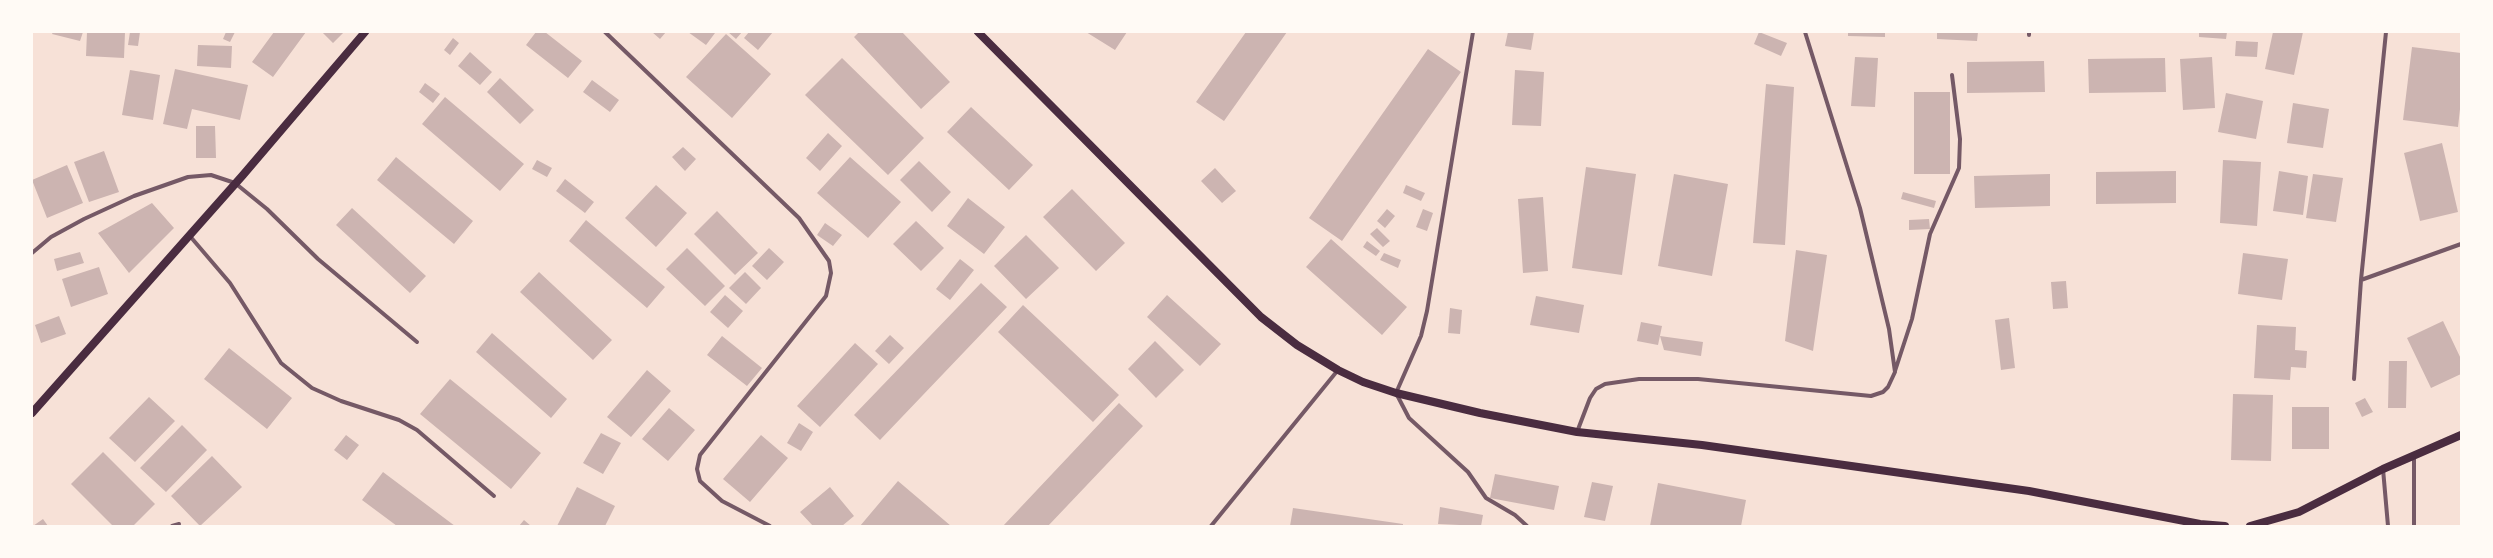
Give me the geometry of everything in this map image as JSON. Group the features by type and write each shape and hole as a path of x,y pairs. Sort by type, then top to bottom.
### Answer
{"main road":[{"path":"32,413 235,184 365,32"},
{"path":"978,32 1261,317 1297,345 1338,370 1362,382 1396,393 1577,432 1702,445 2029,491 2200,524 2226,526"},
{"path":"2250,526 2299,512 2383,469 2461,435"}],"street":[{"path":"605,32 799,218 829,261 831,273 826,296 700,455 698,469 700,481 722,501 770,526"},
{"path":"1473,32 1430,299 1421,336 1396,393 1409,418 1468,472 1486,498 1515,515 1527,526"},
{"path":"1805,32 1860,208 1889,329 1895,372"},
{"path":"2354,379 2361,280 2386,32"},
{"path":"1577,432 1590,398 1596,389 1605,384 1639,379 1698,379 1871,396 1882,392 1895,372 1912,319 1930,234 1959,168 1960,139 1952,75"},
{"path":"32,253 51,237 84,219 176,181 202,174 211,175 235,184 267,209 318,259 417,342"},
{"path":"189,235 230,283 281,363 312,388 341,401 399,420 418,430 494,496"},
{"path":"32,244 35,249"},
{"path":"2361,280 2461,244"},
{"path":"1211,526 1338,370"},
{"path":"2414,456 2414,526"},
{"path":"2383,469 2388,526"},
{"path":"172,526 179,524"}],"building":[{"path":"53,32 83,32 80,41 52,34"},
{"path":"87,32 125,32 124,58 86,56"},
{"path":"130,32 140,32 138,46 128,45"},
{"path":"226,32 235,32 230,42 223,39"},
{"path":"274,32 306,32 273,77 252,62"},
{"path":"322,32 344,32 333,43"},
{"path":"536,32 545,32 582,61 568,78 526,45"},
{"path":"652,32 666,32 660,39"},
{"path":"688,32 713,32 715,33 706,45"},
{"path":"728,32 742,32 736,39"},
{"path":"749,32 773,32 758,50 744,38"},
{"path":"859,32 902,32 950,82 921,109 854,37"},
{"path":"1086,32 1127,32 1115,50"},
{"path":"1246,32 1287,32 1224,121 1196,102"},
{"path":"1508,32 1534,32 1531,50 1505,46"},
{"path":"1759,32 1787,43 1781,56 1754,44"},
{"path":"1848,32 1885,32 1885,37 1848,36"},
{"path":"1937,32 1978,32 1977,41 1937,39"},
{"path":"2199,32 2227,32 2226,39 2199,37"},
{"path":"2273,32 2303,32 2294,75 2265,69"},
{"path":"726,34 771,74 732,118 686,77"},
{"path":"453,38 459,43 450,55 444,50"},
{"path":"2236,41 2258,42 2257,57 2235,56"},
{"path":"198,45 232,46 231,68 197,66"},
{"path":"2412,47 2461,53 2461,100 2458,127 2403,120"},
{"path":"1428,49 1461,72 1342,241 1309,218"},
{"path":"470,52 492,72 480,85 458,66"},
{"path":"1855,57 1878,58 1875,107 1851,106"},
{"path":"2212,57 2215,108 2183,110 2180,59"},
{"path":"842,58 924,138 888,175 805,95"},
{"path":"2165,58 2166,92 2089,93 2088,59"},
{"path":"2044,61 2045,92 1967,93 1967,62"},
{"path":"175,69 248,85 240,120 192,109 187,129 163,124"},
{"path":"130,70 160,75 153,120 122,115"},
{"path":"1515,70 1544,72 1541,126 1512,125"},
{"path":"500,78 534,110 520,124 487,92"},
{"path":"592,80 619,100 610,112 583,92"},
{"path":"425,83 440,94 433,103 419,92"},
{"path":"1766,84 1794,87 1785,245 1753,243"},
{"path":"1914,92 1950,92 1950,174 1914,174"},
{"path":"2226,93 2263,101 2256,139 2218,132"},
{"path":"445,97 524,164 500,191 422,124"},
{"path":"2293,103 2329,109 2323,148 2287,143"},
{"path":"971,107 1033,165 1009,190 947,132"},
{"path":"196,126 215,126 216,158 196,158"},
{"path":"828,133 842,146 820,171 806,158"},
{"path":"2442,143 2458,212 2420,221 2404,153"},
{"path":"683,147 696,159 685,171 672,157"},
{"path":"104,151 119,192 89,202 74,162"},
{"path":"396,157 473,221 454,244 377,180"},
{"path":"850,157 901,202 868,238 817,193"},
{"path":"537,160 552,168 547,177 532,169"},
{"path":"2223,160 2261,162 2257,226 2220,223"},
{"path":"919,161 951,192 932,212 900,180"},
{"path":"67,165 83,203 47,218 32,180"},
{"path":"1586,167 1636,174 1622,275 1572,268"},
{"path":"1215,168 1236,191 1222,203 1201,181"},
{"path":"2176,171 2176,203 2096,204 2096,172"},
{"path":"2279,171 2308,176 2303,215 2273,211"},
{"path":"1674,174 1728,184 1712,276 1658,266"},
{"path":"2050,174 2050,206 1975,208 1974,176"},
{"path":"2313,174 2343,178 2336,222 2306,218"},
{"path":"565,179 594,202 585,213 556,191"},
{"path":"656,185 687,213 656,247 625,218"},
{"path":"1406,185 1425,193 1421,201 1403,193"},
{"path":"1072,189 1125,243 1096,271 1043,217"},
{"path":"1903,192 1936,201 1934,208 1901,199"},
{"path":"1543,197 1548,271 1523,273 1518,199"},
{"path":"968,198 1005,227 984,254 947,226"},
{"path":"152,203 174,228 129,273 98,233"},
{"path":"352,208 426,276 410,293 336,225"},
{"path":"1387,209 1395,216 1385,228 1377,221"},
{"path":"1423,209 1433,213 1427,231 1416,227"},
{"path":"717,211 758,253 735,275 694,234"},
{"path":"1929,219 1930,229 1909,230 1909,220"},
{"path":"586,220 665,287 647,308 569,241"},
{"path":"916,221 944,248 921,271 893,244"},
{"path":"825,223 842,235 833,246 817,235"},
{"path":"1377,228 1390,241 1383,247 1370,234"},
{"path":"1026,235 1059,268 1026,299 994,266"},
{"path":"1331,239 1407,307 1382,335 1306,267"},
{"path":"1367,241 1380,251 1376,256 1363,247"},
{"path":"687,248 725,286 705,306 666,269"},
{"path":"769,248 784,262 767,280 752,266"},
{"path":"1796,250 1827,255 1813,351 1785,341"},
{"path":"80,252 84,263 57,271 54,259"},
{"path":"1384,253 1401,260 1398,268 1380,260"},
{"path":"2243,253 2288,259 2282,300 2238,294"},
{"path":"960,259 974,270 950,300 936,289"},
{"path":"99,267 108,294 71,307 62,279"},
{"path":"539,272 612,340 593,360 520,292"},
{"path":"745,272 761,288 746,304 729,288"},
{"path":"2066,281 2068,308 2053,309 2051,282"},
{"path":"981,283 1007,307 880,440 854,415"},
{"path":"725,295 743,311 728,328 710,312"},
{"path":"1167,295 1221,344 1200,366 1147,317"},
{"path":"1536,296 1584,305 1579,333 1530,325"},
{"path":"1023,305 1119,395 1093,422 998,332"},
{"path":"1450,308 1462,310 1460,334 1448,333"},
{"path":"59,316 66,334 41,343 35,325"},
{"path":"2009,318 2015,368 2001,370 1995,320"},
{"path":"2443,321 2461,359 2461,374 2431,388 2407,338"},
{"path":"1641,322 1662,326 1658,345 1637,341"},
{"path":"2257,325 2296,327 2295,350 2307,351 2306,368 2291,367 2290,380 2254,378"},
{"path":"492,333 567,399 551,418 476,352"},
{"path":"890,335 904,348 889,364 875,351"},
{"path":"722,336 762,368 747,386 707,355"},
{"path":"1660,336 1703,342 1701,356 1664,350"},
{"path":"1155,341 1184,370 1156,398 1128,369"},
{"path":"855,343 878,364 820,427 797,406"},
{"path":"229,348 292,398 267,429 204,379"},
{"path":"2389,361 2407,361 2406,408 2388,408"},
{"path":"647,370 671,391 631,437 607,417"},
{"path":"450,379 541,453 511,489 420,414"},
{"path":"2233,394 2273,395 2271,461 2231,460"},
{"path":"149,397 175,421 135,462 109,438"},
{"path":"2365,398 2373,412 2362,417 2355,403"},
{"path":"1119,403 1143,426 1048,526 1003,526"},
{"path":"2292,407 2329,407 2329,449 2292,449"},
{"path":"669,408 695,430 668,461 642,439"},
{"path":"799,423 813,432 801,451 787,443"},
{"path":"182,425 207,450 166,492 140,468"},
{"path":"601,433 621,443 603,474 583,463"},
{"path":"346,435 359,445 347,460 334,450"},
{"path":"761,435 788,458 750,502 723,479"},
{"path":"103,452 155,504 133,526 113,526 71,484"},
{"path":"212,456 242,487 200,526 171,496"},
{"path":"383,472 455,526 397,526 362,500"},
{"path":"1495,474 1559,486 1554,510 1490,498"},
{"path":"898,481 951,526 860,526"},
{"path":"1592,482 1613,486 1605,521 1584,517"},
{"path":"1658,483 1746,500 1741,526 1650,526"},
{"path":"577,487 615,506 605,526 557,526"},
{"path":"830,487 854,516 842,526 813,526 800,512"},
{"path":"1440,507 1483,515 1481,526 1438,524"},
{"path":"1293,508 1403,524 1403,526 1290,526"},
{"path":"43,519 48,526 33,526"},
{"path":"524,520 531,526 519,526"}]}
